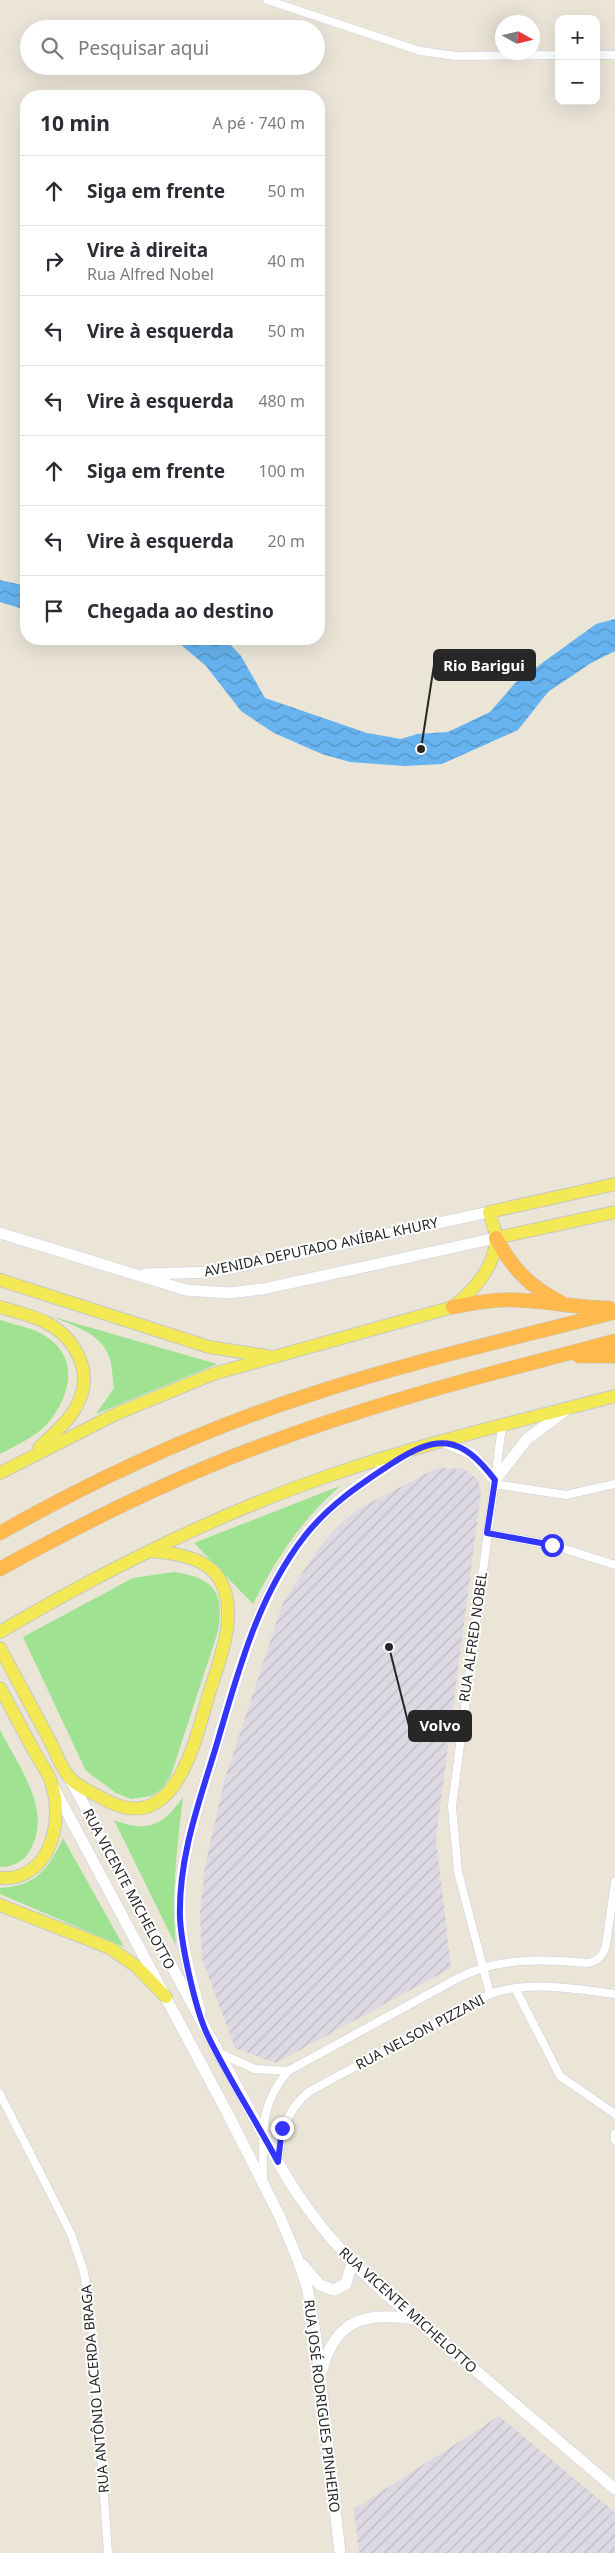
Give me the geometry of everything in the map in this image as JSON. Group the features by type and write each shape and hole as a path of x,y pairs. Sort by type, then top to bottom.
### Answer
{"highway":[{"path":"496,1238 507,1260 522,1278 540,1292 560,1302 583,1308"},
{"path":"453,1307 487,1301 516,1300 583,1308 615,1308"},
{"path":"0,1533 74,1494 175,1447 312,1394 425,1361 615,1312"},
{"path":"0,1569 144,1494 273,1441 378,1406 615,1341"},
{"path":"558,1356 615,1356"}],"main road":[{"name":"AVENIDA DEPUTADO ANÍBAL KHURY","path":"130,1273 167,1275 213,1272 615,1184"},
{"path":"0,1473 108,1418 168,1391 213,1374 453,1307 477,1284 486,1270 496,1238 489,1212"},
{"name":"AVENIDA DEPUTADO ANÍBAL KHURY","path":"130,1273 186,1290 206,1293 237,1292 615,1212"},
{"path":"0,1233 130,1273"},
{"path":"0,1280 209,1346 274,1356"},
{"path":"0,1307 36,1318 56,1328 74,1346 82,1365 83,1390 76,1406 63,1424 28,1458"},
{"path":"0,1632 147,1551 280,1494 416,1448 615,1396"},
{"path":"442,1442 472,1454 494,1482 527,1439 570,1408"},
{"path":"206,2032 180,1921 182,1879 195,1815 250,1637 273,1586 289,1558 321,1516 352,1490 416,1448"},
{"path":"70,1779 108,1802 129,1808 139,1808 149,1805 169,1792 191,1756 227,1626 227,1601 220,1579 205,1565 179,1555 147,1551"},
{"name":"RUA VICENTE MICHELOTTO","path":"0,1648 206,2032 278,2162 311,2215 352,2263 615,2489"},
{"name":"RUA VICENTE MICHELOTTO","path":"0,1688 166,1997 263,2184 298,2260"},
{"path":"0,1878 17,1876 30,1871 47,1853 55,1826 52,1784"},
{"path":"0,1905 110,1948 137,1967 166,1997"},
{"path":"298,2260 320,2285 334,2290 346,2284 352,2263"},
{"name":"RUA JOSÉ RODRIGUES PINHEIRO","path":"298,2260 311,2306 321,2374 340,2553"},
{"path":"321,2374 330,2347 350,2325 363,2318 378,2315 415,2319"}],"street":[{"path":"267,0 420,51 456,56 555,55"},
{"path":"600,55 615,55"},
{"name":"RUA ALFRED NOBEL","path":"490,1994 458,1872 452,1830 452,1806 502,1426"},
{"path":"494,1482 566,1495 615,1484"},
{"path":"487,1533 552,1545 615,1565"},
{"name":"RUA NELSON PIZZANI","path":"263,2184 264,2118 270,2096 288,2071 458,1978 482,1967 530,1959 588,1963 600,1958 606,1945 615,1882"},
{"name":"RUA NELSON PIZZANI","path":"278,2162 282,2128 287,2116 310,2091 490,1994 515,1988 556,1987 615,1994"},
{"path":"515,1988 560,2076 615,2114"},
{"path":"217,2052 255,2069 288,2071"},
{"name":"RUA ANTÔNIO LACERDA BRAGA","path":"0,2094 72,2234 84,2272 93,2337 108,2553"},
{"path":"615,2134 615,2140"}],"shaded area":[{"path":"437,1468 464,1469 478,1480 481,1492 436,1838 451,1968 276,2063 235,2048 202,1959 200,1913 205,1867 224,1782 283,1602 321,1545 340,1524 360,1508"},
{"path":"499,2416 615,2513 615,2553 359,2553 354,2509"}],"green space":[{"path":"50,1316 217,1364 96,1414 114,1388 109,1357 100,1342 93,1336"},
{"path":"0,1320 37,1331 47,1337 64,1356 68,1367 68,1378 62,1402 48,1423 32,1436 0,1454"},
{"path":"340,1486 313,1513 290,1541 253,1604 194,1543"},
{"path":"174,1572 198,1578 213,1589 220,1606 218,1631 171,1775 162,1789 151,1796 131,1799 116,1793 86,1771 23,1637 133,1578"},
{"path":"0,1730 25,1775 36,1807 38,1823 35,1839 25,1858 4,1867 0,1867"},
{"path":"183,1797 174,1890 176,1946 114,1820 136,1826 153,1824 168,1815"},
{"path":"63,1838 124,1947 0,1894 0,1888 23,1884 40,1874 52,1859"}],"water":[{"path":"0,580 20,585 20,608 0,602"},
{"path":"615,619 615,651 591,663 548,692 518,730 442,764 405,766 350,762 322,754 274,733 241,711 206,666 181,645 231,645 241,656 265,698 367,733 401,739 417,734 448,732 490,712 516,682 596,624"}],"place":[{"name":"Rio Barigui","path":"421,749"},
{"name":"Volvo","path":"389,1647"}],"route":[{"path":"282,2128 278,2162 206,2032 187,1964 180,1921 182,1879 195,1815 242,1660 259,1614 289,1558 321,1516 352,1490 416,1448 442,1442 462,1448 482,1463 495,1480 487,1533 552,1545"}]}
